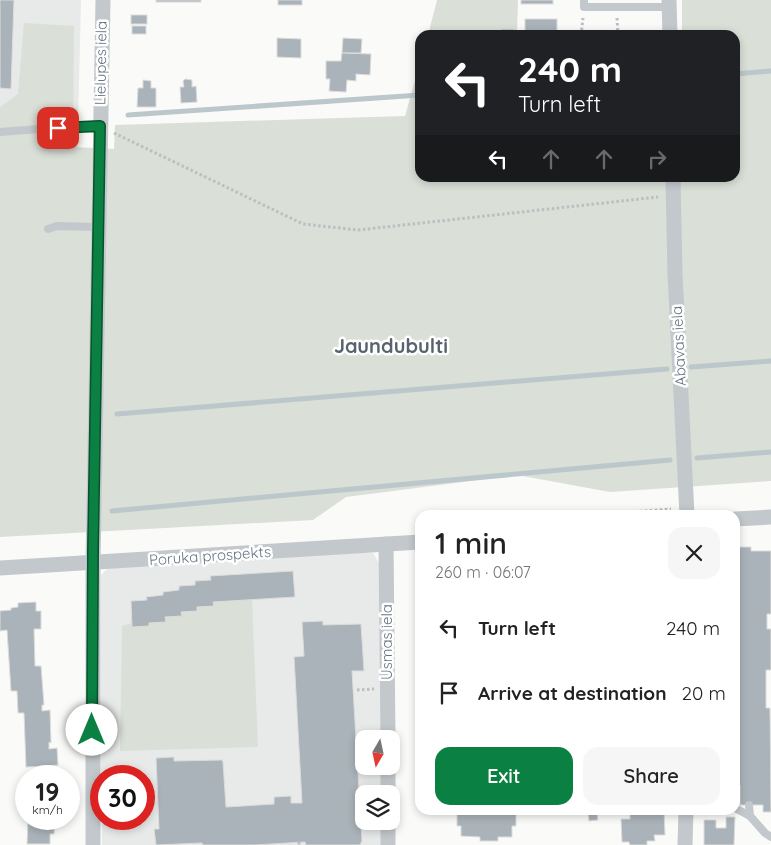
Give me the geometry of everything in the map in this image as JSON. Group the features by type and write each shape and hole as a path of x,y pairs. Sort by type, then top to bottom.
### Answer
{"street":[{"name":"Lielupes iela","path":"93,845 93,563 103,0"},
{"path":"669,4 670,30"},
{"name":"Abavas iela","path":"673,182 675,274 687,510"},
{"path":"740,519 771,517"},
{"name":"Poruka prospekts","path":"0,568 415,542"},
{"name":"Usmas iela","path":"386,544 388,730"},
{"path":"685,845 686,815"},
{"path":"388,830 388,845"}],"lane":[{"path":"584,3 616,7 669,4"},
{"path":"0,132 100,126"},
{"path":"48,229 57,226 98,227"},
{"path":"749,805 750,816"},
{"path":"740,811 750,816 771,837"}],"path":[{"path":"581,30 584,3"},
{"path":"616,7 618,30"},
{"path":"100,126 303,224 358,230 674,196"}],"shaded area":[{"path":"0,0 81,0 77,164 0,154"},
{"path":"437,0 518,0 517,30 429,30"},
{"path":"682,0 771,0 771,481 610,492 517,475 346,497 313,520 0,537 0,107 18,94 24,23 74,26 73,147 114,149 115,125 405,116 415,81 415,182 740,182 740,30 682,30"},
{"path":"373,553 382,568 383,730 355,730 355,775 383,775 383,785 355,785 355,830 383,830 383,845 102,845 102,830 155,830 155,765 101,765 101,575 108,568"},
{"path":"252,600 258,747 120,751 122,626 132,623 133,627 149,626 149,623 165,622 165,617 181,616 181,612 197,611 197,607 213,606 213,602"}],"building":[{"path":"0,0 14,0 11,89 0,88"},
{"path":"156,0 201,0 201,2 156,2"},
{"path":"278,0 302,0 302,5 278,5"},
{"path":"521,0 553,0 553,4 521,4"},
{"path":"131,15 147,15 147,24 131,24"},
{"path":"525,19 557,19 557,30 525,30"},
{"path":"132,26 146,26 146,34 132,34"},
{"path":"277,38 301,39 301,58 277,57"},
{"path":"343,38 362,39 361,53 342,53"},
{"path":"342,53 371,54 370,75 356,74 356,81 347,80 346,92 329,91 330,79 326,79 326,61 341,61"},
{"path":"185,79 192,80 192,87 196,86 197,102 181,103 180,87 184,87 183,81"},
{"path":"143,80 151,81 151,88 156,88 156,107 137,107 138,88 143,88"},
{"path":"740,547 751,547 751,551 771,551 771,614 767,614 767,629 771,629 771,670 766,670 766,708 770,708 771,812 763,812 763,805 740,805"},
{"path":"293,571 295,597 213,602 214,606 197,607 197,611 181,612 182,616 165,617 166,622 132,627 131,601 147,600 146,597 163,595 163,592 179,590 179,586 195,585 195,581 211,580 210,576"},
{"path":"36,602 36,611 41,611 41,629 34,629 35,666 41,666 44,705 42,705 42,711 50,710 51,743 49,742 49,749 57,748 58,765 26,765 24,713 18,713 17,691 11,691 7,630 0,631 0,611 18,607 18,603"},
{"path":"323,621 323,625 361,624 364,671 352,671 355,730 355,775 358,775 359,785 355,785 355,830 361,830 362,841 360,845 306,845 305,842 255,845 203,845 202,843 156,845 154,830 159,829 156,758 174,757 174,761 222,760 226,807 274,804 274,797 291,796 291,803 302,803 294,657 304,656 302,622"},
{"path":"457,815 516,815 516,826 512,826 512,837 498,837 498,841 480,841 480,837 461,836 461,826 457,826"},
{"path":"588,815 597,815 598,820 589,821"},
{"path":"630,815 664,815 665,835 654,835 655,841 647,841 647,845 630,845 629,842 622,842 621,819 630,819"},
{"path":"726,817 735,817 734,845 704,845 704,820 716,820 716,828 726,828"},
{"path":"28,830 54,830 54,834 50,834 50,844 27,844"}],"waterway":[{"path":"740,74 771,71"},
{"path":"128,115 415,95"},
{"path":"691,367 771,361"},
{"path":"117,414 667,369"},
{"path":"697,458 771,452"},
{"path":"112,511 670,460"}],"district":[{"name":"Jaundubulti","path":"391,346"}],"route":[{"path":"58,128 100,126 92,730"}]}
